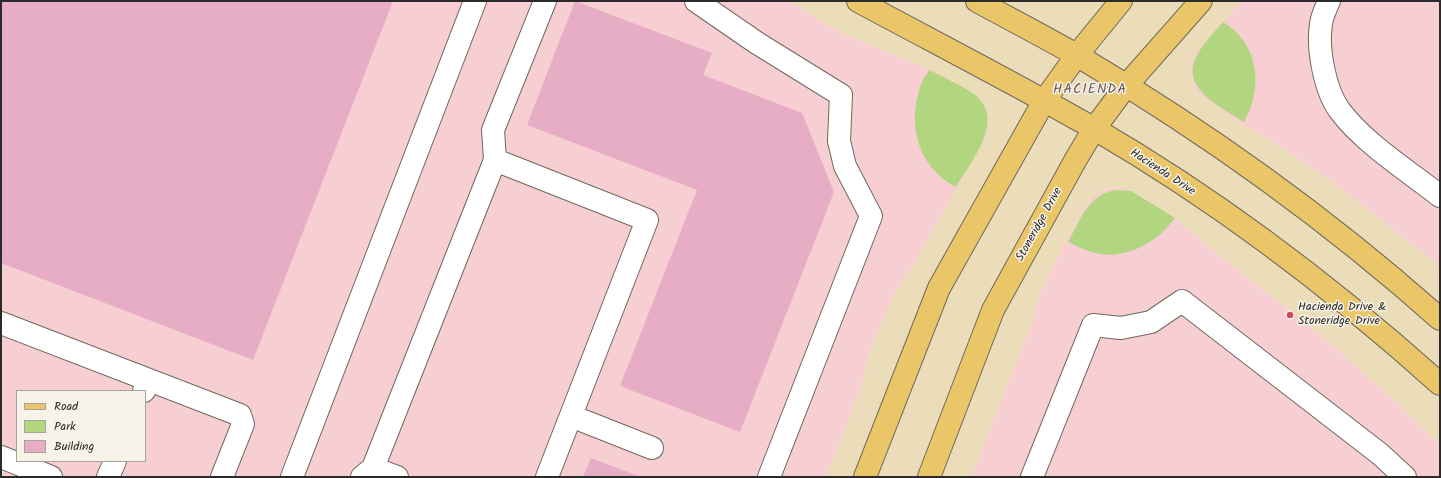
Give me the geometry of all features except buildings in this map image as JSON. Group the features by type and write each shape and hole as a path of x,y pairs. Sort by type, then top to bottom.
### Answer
{"main road":[{"name":"Hacienda Drive","path":"858,1 1094,129 1190,189 1296,265 1401,349 1440,384"},
{"path":"977,1 1077,55 1218,145 1320,220 1440,318"},
{"path":"865,477 939,288 1044,101 1077,55 1122,1"},
{"name":"Stoneridge Drive","path":"929,477 993,310 1094,129 1126,86 1201,1"}],"lane":[{"path":"292,477 475,1"},
{"path":"397,477 368,472 495,160 493,130 545,1"},
{"path":"696,1 757,43 841,96 839,141 845,166 871,216 769,477"},
{"path":"1329,1 1321,23 1321,59 1327,81 1340,110 1361,134 1440,196"},
{"path":"495,160 648,220 547,477"},
{"path":"1032,477 1093,325 1121,328 1151,322 1182,301 1380,454 1405,477"},
{"path":"1,323 146,386 240,415 243,424 222,477"},
{"path":"571,416 652,448"},
{"path":"1,457 51,477"},
{"path":"108,477 115,462"}],"shaded area":[{"path":"1,1 791,1 823,23 848,36 930,70 974,94 983,104 987,113 988,125 986,136 916,260 894,294 868,355 862,384 826,477 1,477"},
{"path":"1242,1 1440,1 1440,266 1336,185 1281,147 1235,119 1202,96 1193,86 1190,73 1191,62 1198,50"},
{"path":"1114,188 1129,189 1177,220 1325,339 1395,401 1440,445 1440,477 971,477 1032,323 1040,294 1059,255 1085,207 1092,198 1102,191"}],"green space":[{"path":"1223,22 1235,31 1244,42 1251,54 1254,67 1256,81 1254,95 1244,122 1207,97 1199,89 1194,80 1193,70 1195,59 1204,44"},
{"path":"930,70 974,94 983,104 987,116 987,128 983,140 977,153 956,187 944,180 934,171 920,148 917,135 915,109 922,82"},
{"path":"1116,190 1131,191 1175,218 1152,241 1122,253 1111,255 1100,254 1068,242 1086,209 1092,202 1106,192"}],"place":[{"name":"Hacienda Drive & Stoneridge Drive","path":"1290,315"}],"district":[{"name":"HACIENDA","path":"1090,91"}]}
